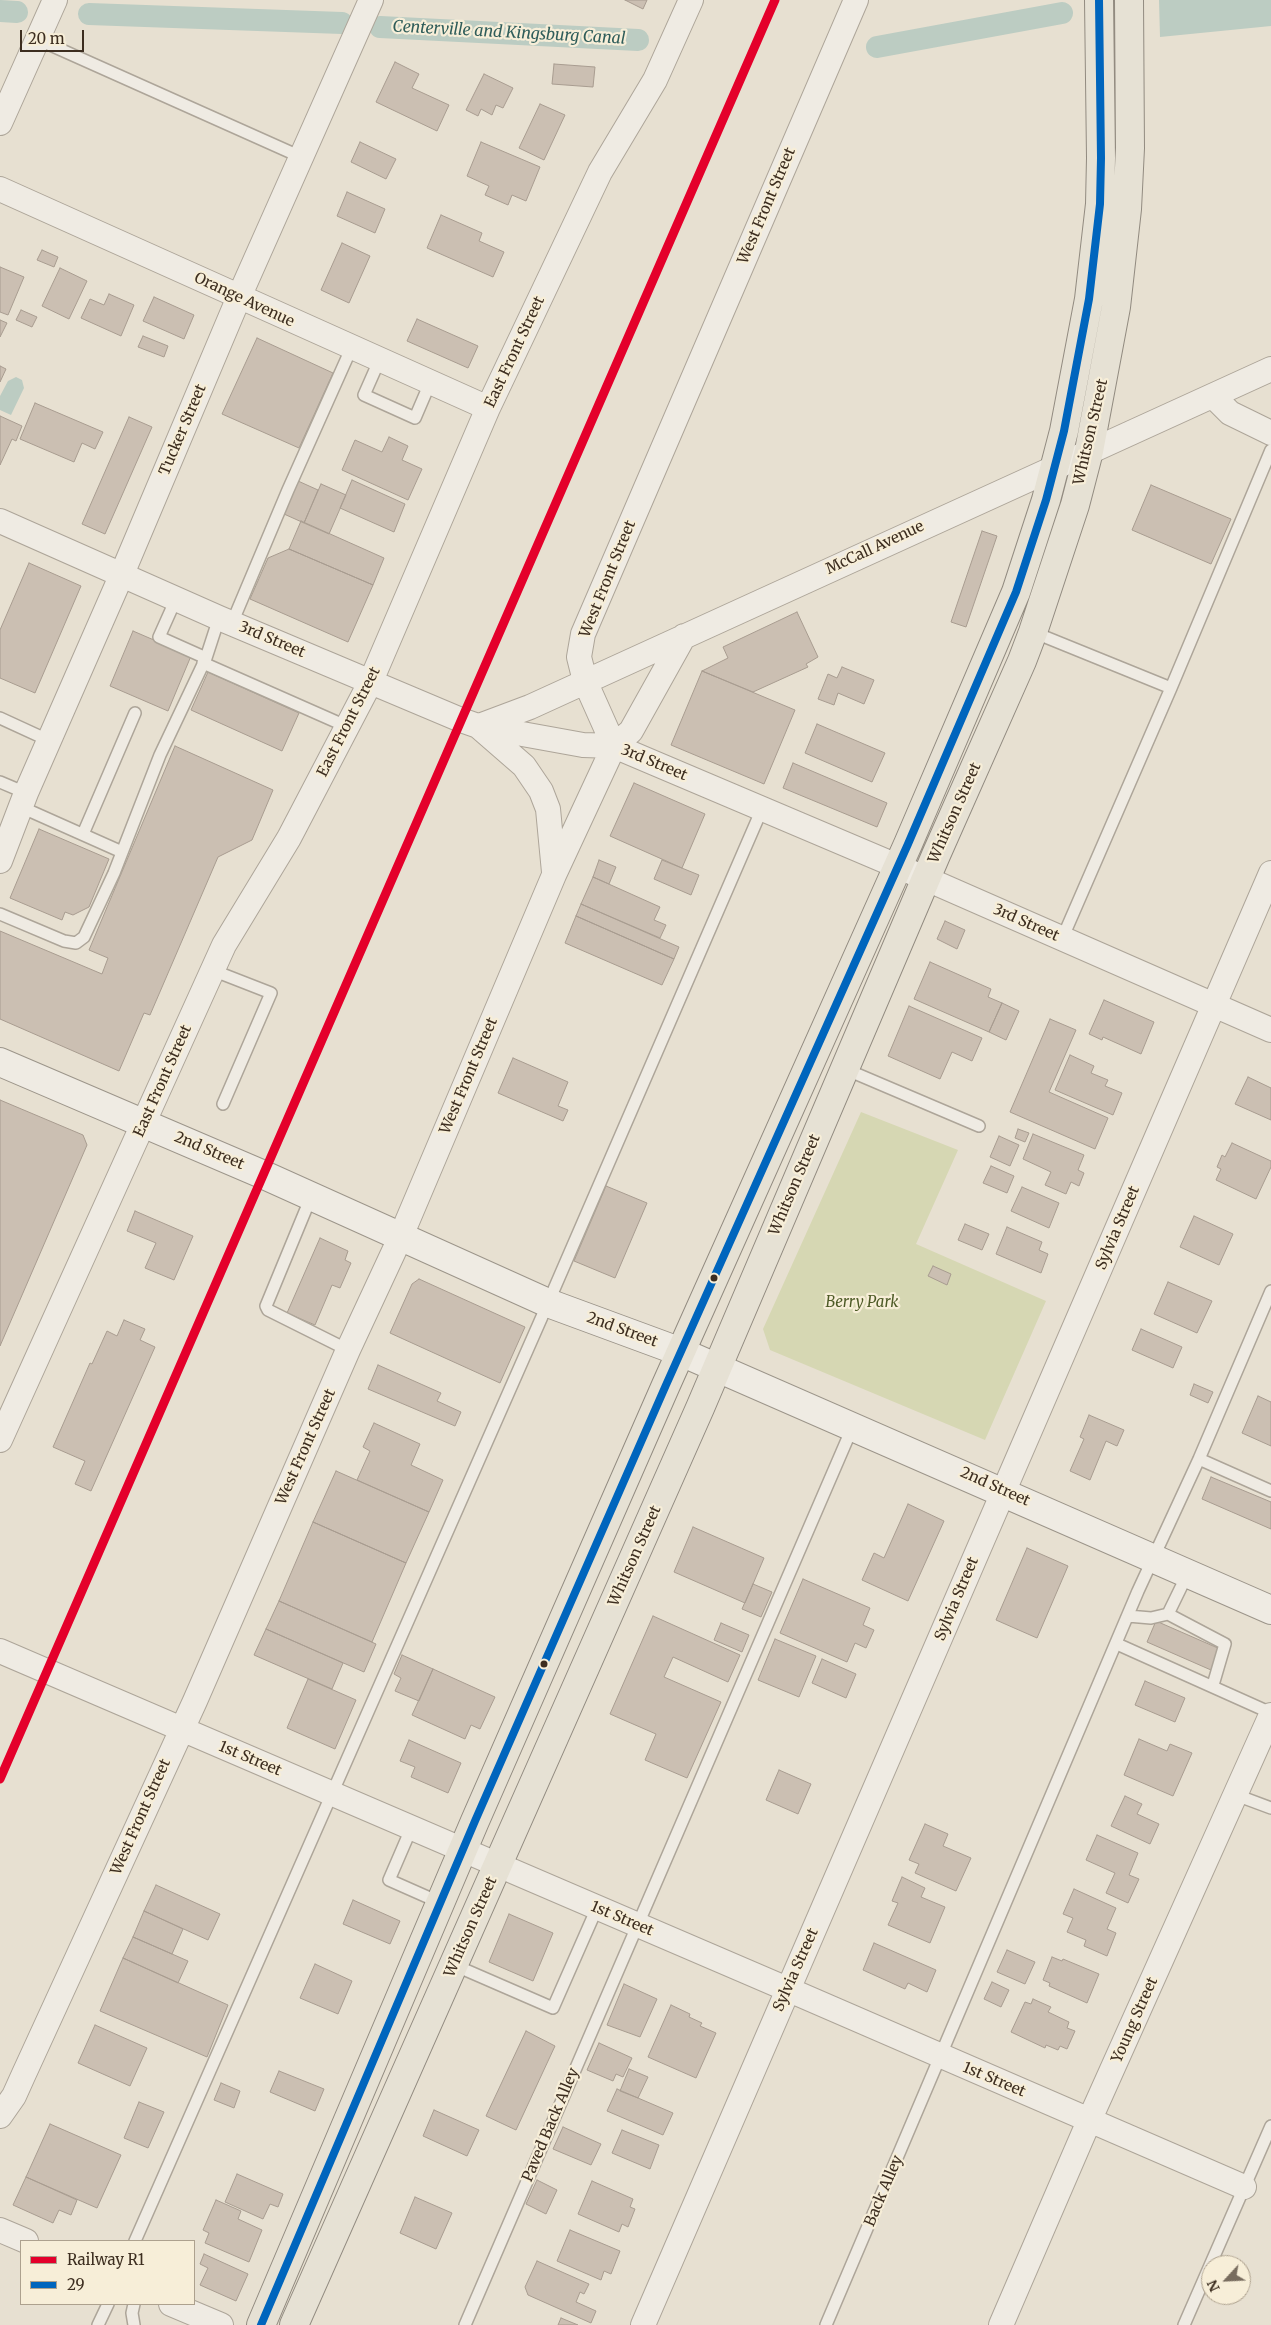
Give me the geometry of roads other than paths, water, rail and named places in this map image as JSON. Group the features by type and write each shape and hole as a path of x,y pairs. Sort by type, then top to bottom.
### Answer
{"main road":[{"name":"Whitson Street","path":"261,2325 463,1851 1013,600 1055,466 1068,412 1089,299 1100,204 1101,101 1099,0"},
{"name":"Whitson Street","path":"294,2325 717,1367 1022,661 1075,505 1089,450 1116,307 1127,209 1131,96 1129,0"},
{"name":"2nd Street","path":"0,1062 401,1236 548,1303 717,1367 1004,1491 1271,1610"}],"street":[{"path":"0,123 55,0"},
{"name":"East Front Street","path":"0,1440 212,970 240,915 288,838 371,681 488,408 600,172 655,80 691,0"},
{"name":"West Front Street","path":"0,2116 20,2083 181,1729 348,1350 401,1236 554,875 614,746 585,681 579,657 583,634 856,0"},
{"name":"Tucker Street","path":"2,850 301,157 365,2"},
{"name":"Orange Avenue","path":"0,189 351,349 488,408"},
{"name":"McCall Avenue","path":"478,726 499,720 1089,450 1271,369"},
{"path":"1213,396 1230,413 1271,433"},
{"name":"3rd Street","path":"0,520 226,621 371,681 419,704 478,726 583,745 614,746 897,866 1271,1030"},
{"path":"614,746 631,731 684,636"},
{"path":"478,726 524,766 542,791 548,809 554,875"},
{"name":"Sylvia Street","path":"642,2325 1271,873"},
{"name":"1st Street","path":"0,1651 1244,2187"},
{"name":"Young Street","path":"1002,2325 1089,2121 1236,1796 1271,1714"},
{"path":"0,2230 24,2240"},
{"path":"173,2305 221,2325"}],"lane":[{"path":"37,39 301,157"},
{"path":"0,914 64,941 76,943 88,931 122,852 160,755 204,660 226,621 351,349"},
{"path":"379,361 364,395 415,418 430,383"},
{"path":"1062,939 1171,688 1271,450"},
{"path":"176,599 159,637 348,727"},
{"path":"1032,632 1171,688"},
{"path":"83,834 135,713"},
{"path":"0,718 50,741"},
{"path":"0,782 23,800 83,834 122,852"},
{"path":"135,2240 548,1303 762,809"},
{"path":"212,970 271,993 223,1104"},
{"path":"845,1069 979,1126"},
{"path":"311,1197 266,1306 268,1310 348,1350"},
{"name":"Back Alley","path":"826,2325 942,2057 958,2013 1128,1616 1199,1459 1271,1291"},
{"name":"Paved Back Alley","path":"465,2325 636,1925 853,1426"},
{"path":"1199,1459 1271,1492"},
{"path":"1168,1614 1188,1573"},
{"path":"1128,1616 1151,1618 1168,1614 1225,1644 1213,1685"},
{"path":"1117,1644 1213,1685 1271,1714"},
{"path":"1236,1796 1271,1808"},
{"path":"411,1829 389,1880 441,1903"},
{"path":"454,1965 553,2008 597,1908"},
{"path":"1184,2325 1271,2126"},
{"path":"98,2325 108,2305"},
{"path":"134,2305 132,2313 134,2325"}],"waterway":[{"name":"Centerville and Kingsburg Canal","path":"0,11 17,12"},
{"name":"Centerville and Kingsburg Canal","path":"877,47 1062,13"},
{"name":"Centerville and Kingsburg Canal","path":"89,14 342,23"},
{"name":"Centerville and Kingsburg Canal","path":"380,27 638,40"}],"rail line":[{"name":"R1","path":"0,1779 775,0"}],"park label":[{"name":"Berry Park","path":"862,1303"}]}
